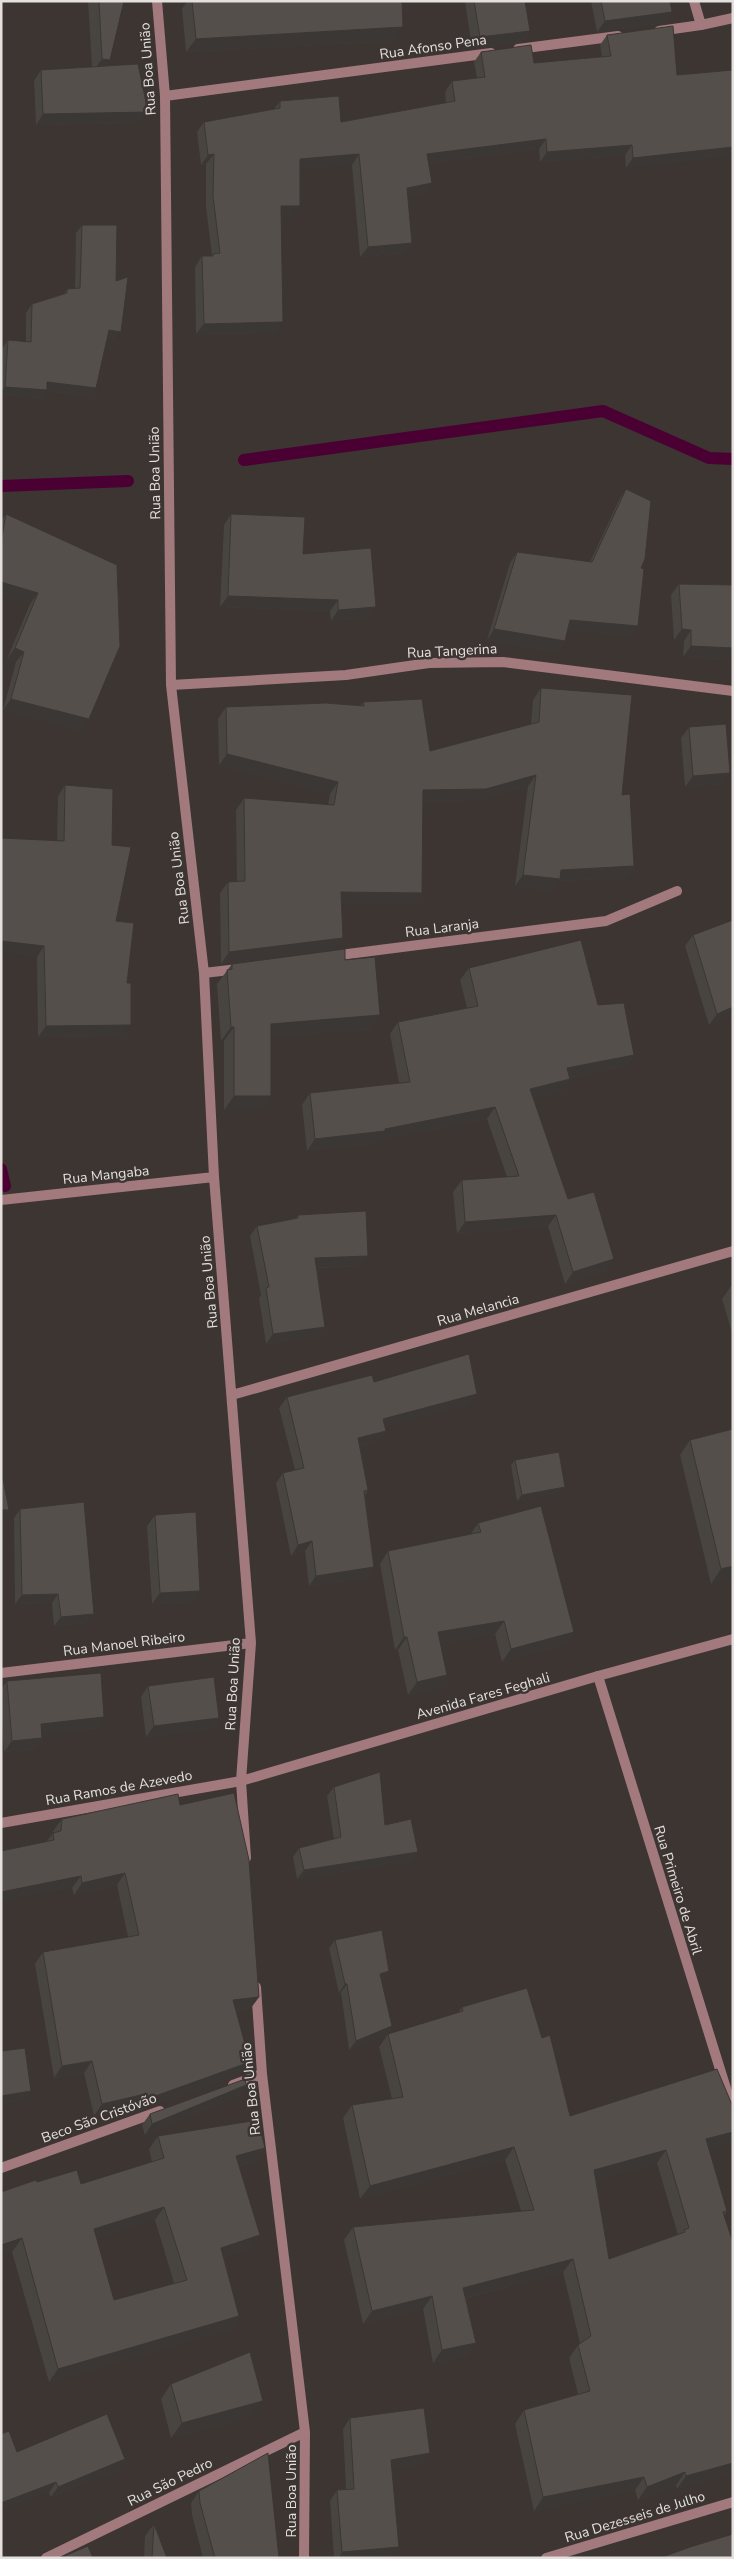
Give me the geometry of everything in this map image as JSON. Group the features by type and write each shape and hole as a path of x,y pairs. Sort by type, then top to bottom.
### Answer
{"street":[{"name":"Rua Boa União","path":"157,1 165,96 171,685 204,973 214,1176 251,1643 241,1781 247,1869"},
{"path":"694,1 701,25"},
{"path":"652,32 733,18"},
{"name":"Rua Afonso Pena","path":"165,96 632,34"},
{"name":"Rua Tangerina","path":"171,685 346,675 429,663 503,662 733,691"},
{"name":"Rua Laranja","path":"321,958 606,921 677,891"},
{"path":"204,973 253,967"},
{"name":"Rua Mangaba","path":"1,1200 214,1176"},
{"name":"Rua Melancia","path":"232,1395 733,1251"},
{"name":"Avenida Fares Feghali","path":"241,1781 598,1676 733,1639"},
{"name":"Rua Manoel Ribeiro","path":"1,1673 251,1643"},
{"name":"Rua Primeiro de Abril","path":"598,1676 733,2111"},
{"name":"Rua Ramos de Azevedo","path":"1,1823 241,1781"},
{"name":"Rua Boa União","path":"255,1977 262,2074 305,2432 304,2558"},
{"path":"225,2088 262,2074"},
{"name":"Beco São Cristóvão","path":"1,2168 169,2108"},
{"name":"Rua São Pedro","path":"46,2558 305,2432"},
{"name":"Rua Dezesseis de Julho","path":"546,2558 733,2502"}],"building":[{"path":"99,1 124,1 110,60 102,59"},
{"path":"192,1 402,1 403,27 196,39"},
{"path":"474,1 525,1 530,31 480,37"},
{"path":"601,1 670,1 672,12 605,21"},
{"path":"673,26 677,75 733,70 733,147 633,158 632,145 547,152 546,139 427,154 432,183 407,188 412,243 368,247 359,154 300,159 300,206 281,206 283,322 204,324 202,256 213,256 213,254 220,253 213,196 214,154 208,155 204,122 280,108 280,101 339,96 341,122 455,101 452,81 485,77 481,52 531,45 534,63 611,56 607,35"},
{"path":"138,64 148,112 43,114 41,70"},
{"path":"82,225 117,225 116,281 128,277 121,332 109,330 96,388 47,382 47,390 5,387 8,340 31,342 32,304 67,293 67,289 80,288"},
{"path":"626,489 651,501 645,559 641,568 644,569 638,626 570,620 565,641 494,629 517,552 592,562"},
{"path":"6,514 117,565 120,646 89,719 11,699 24,652 15,648 38,593 1,582 1,542"},
{"path":"231,514 305,517 303,554 371,548 376,607 338,610 338,600 228,596"},
{"path":"679,584 733,585 733,648 691,646 691,630 682,629"},
{"path":"541,688 632,695 622,795 630,794 634,866 561,870 560,879 523,875 536,775 486,789 423,790 422,893 341,892 343,938 229,952 228,882 245,881 244,798 334,805 338,782 227,754 226,707 326,703 364,706 363,702 422,699 430,751 539,722"},
{"path":"726,724 730,773 693,776 689,727"},
{"path":"65,785 113,789 112,845 131,847 116,921 134,923 127,983 131,983 131,1025 46,1026 44,946 1,941 1,838 64,841"},
{"path":"733,920 733,1007 717,1014 693,935"},
{"path":"581,940 598,1005 624,1003 634,1055 567,1068 570,1079 530,1089 568,1199 594,1192 614,1259 573,1272 556,1215 465,1222 462,1180 519,1176 495,1107 385,1129 385,1131 315,1139 310,1093 410,1082 398,1022 478,1006 469,968"},
{"path":"345,949 345,960 375,957 380,1015 271,1024 271,1096 234,1096 234,1027 231,1027 227,970 232,969 232,964"},
{"path":"366,1211 368,1256 315,1258 325,1327 273,1334 266,1288 269,1287 257,1226 298,1218 298,1215"},
{"path":"469,1354 477,1394 383,1419 386,1431 358,1438 368,1490 364,1491 374,1567 316,1576 312,1541 298,1545 283,1473 304,1468 287,1397 372,1375 374,1382"},
{"path":"733,1429 733,1566 721,1569 690,1440"},
{"path":"559,1452 565,1487 522,1495 515,1460"},
{"path":"1,1469 9,1510 1,1510"},
{"path":"84,1502 94,1614 61,1617 58,1594 22,1595 20,1509"},
{"path":"541,1506 574,1632 511,1649 504,1621 438,1632 447,1675 417,1682 407,1637 404,1637 388,1551 481,1532 478,1523"},
{"path":"196,1512 200,1591 160,1593 155,1515"},
{"path":"101,1673 104,1717 41,1724 42,1738 12,1741 7,1681"},
{"path":"214,1677 219,1718 154,1726 148,1686"},
{"path":"380,1772 385,1825 411,1819 418,1852 304,1870 299,1848 341,1837 334,1787"},
{"path":"234,1793 249,1860 259,1997 233,2000 250,2062 147,2099 145,2094 102,2104 92,2061 62,2066 43,1952 139,1935 125,1873 82,1883 81,1876 1,1892 1,1851 54,1840 53,1833 61,1831 62,1819 178,1794 180,1805"},
{"path":"382,1930 389,1971 380,1974 392,2026 356,2041 347,1984 345,1984 335,1940"},
{"path":"527,1988 542,2038 550,2035 570,2116 717,2069 733,2107 733,2132 706,2139 727,2211 723,2212 733,2243 733,2463 686,2476 685,2472 647,2487 644,2477 543,2497 524,2410 590,2391 578,2345 591,2336 573,2259 463,2288 476,2343 442,2350 432,2296 372,2311 353,2227 534,2210 514,2147 370,2186 352,2105 403,2097 388,2034 463,2011 462,2007","holes":["666,2150 689,2228 684,2230 685,2232 609,2259 594,2170"]},
{"path":"25,2048 31,2091 1,2096 1,2051"},
{"path":"245,2079 246,2085 152,2124 150,2114"},
{"path":"258,2120 265,2148 236,2156 260,2235 221,2248 239,2316 58,2369 22,2238 1,2245 1,2192 36,2180 37,2182 77,2170 81,2184 164,2158 158,2136","holes":["164,2207 187,2280 114,2300 94,2229"]},
{"path":"250,2352 263,2401 182,2423 171,2384"},
{"path":"424,2408 430,2453 391,2460 399,2547 342,2552 337,2490 354,2489 350,2418"},
{"path":"107,2414 125,2459 58,2487 56,2482 1,2503 1,2434 9,2431 17,2452"},
{"path":"268,2453 279,2558 215,2558 200,2503 199,2491"},
{"path":"154,2524 167,2558 152,2558"},
{"path":"733,2534 733,2558 660,2558 690,2547"},
{"path":"88,2546 93,2558 60,2558"}],"waterway":[{"path":"244,460 603,411 709,458 733,459"},
{"path":"1,486 128,481"},
{"path":"1,1169 5,1186"}]}
